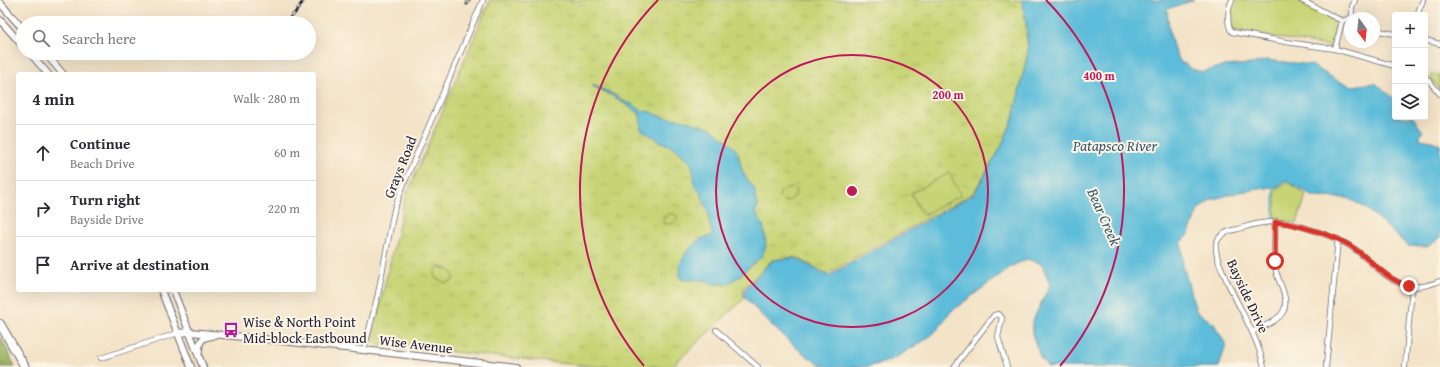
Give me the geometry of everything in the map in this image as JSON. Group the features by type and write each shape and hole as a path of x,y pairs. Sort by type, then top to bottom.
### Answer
{"highway":[{"path":"0,324 25,367"}],"main road":[{"path":"0,3 16,21"},
{"path":"0,20 16,38"},
{"path":"36,60 46,72"},
{"path":"51,60 61,72"},
{"path":"162,292 191,367"},
{"path":"174,292 203,367"},
{"name":"Wise Avenue","path":"178,333 190,332 364,350 475,365 516,367"},
{"path":"200,358 199,345 203,338 210,336 225,336"}],"street":[{"name":"Grays Road","path":"364,350 379,286 394,210 483,0"},
{"path":"1232,0 1229,9 1229,25 1232,32 1335,49 1392,65"},
{"path":"1301,0 1342,21 1335,49"},
{"path":"1352,12 1352,7 1355,0"},
{"path":"1418,12 1422,0"},
{"path":"1380,31 1392,33"},
{"path":"1428,41 1440,44"},
{"path":"1428,80 1440,94"},
{"path":"1252,332 1278,317 1283,312 1285,307 1284,297 1275,265 1275,222"},
{"name":"Bayside Drive","path":"1264,367 1252,332 1227,283 1216,254 1216,244 1220,237 1226,232 1254,224 1275,222 1289,223 1338,239 1348,244 1395,281 1412,287"},
{"path":"1326,367 1338,239"},
{"path":"1405,367 1412,287 1424,286 1440,281"},
{"path":"954,367 994,315 999,314 1002,318 998,337 1007,367"},
{"path":"716,330 758,367"},
{"name":"Wise Avenue","path":"101,358 178,333"}],"green space":[{"path":"490,0 1022,0 1026,22 1028,52 1013,119 1000,149 973,193 827,274 796,257 772,260 743,289 744,299 671,367 598,367 377,344 373,342 372,339 405,199"},
{"path":"1237,0 1297,0 1340,21 1334,47 1235,31 1231,26 1230,20 1232,8"},
{"path":"1432,74 1440,76 1440,90 1431,78"},
{"path":"949,173 961,195 923,215 911,193"},
{"path":"1287,181 1306,195 1297,223 1275,219 1275,187 1279,188"},
{"path":"791,188 796,191 795,196 787,202 779,197 781,191"},
{"path":"669,214 675,214 677,219 672,224 664,224 663,219"},
{"path":"439,267 451,271 454,277 452,281 446,283 435,278 435,270"},
{"path":"0,337 2,339 15,367 0,367"}],"water":[{"name":"Patapsco River","path":"1022,0 1194,0 1167,9 1171,38 1175,52 1183,65 1184,63 1191,69 1203,72 1224,66 1252,64 1266,60 1311,65 1338,81 1353,86 1375,83 1392,97 1392,120 1415,120 1423,132 1420,139 1432,141 1440,145 1440,238 1427,247 1408,246 1366,208 1348,198 1314,197 1286,180 1279,186 1239,192 1210,200 1198,210 1188,236 1181,241 1183,266 1196,311 1214,324 1226,345 1219,367 1048,367 1040,357 1032,333 1032,322 1050,285 1042,264 1027,259 1012,266 949,313 935,332 899,356 880,364 861,367 829,367 820,364 797,348 762,316 745,298 745,289 773,260 795,258 828,276 974,194 1000,149 1013,119 1028,52 1026,22"},
{"path":"593,85 613,94 641,110 651,112 662,117 685,120 711,128 729,142 737,151 743,173 755,190 755,199 758,206 755,213 763,225 766,246 761,257 737,278 727,284 712,284 705,280 682,280 680,277 680,264 688,250 700,239 713,234 709,223 709,214 700,192 694,185 694,174 691,163 675,148 659,141 641,129 640,114 611,95 592,86"}],"waterway":[{"path":"1270,226 1274,218 1274,186"}],"railway":[{"path":"292,16 304,0"},
{"path":"467,4 469,0"}],"place":[{"name":"Wise & North Point Mid-block Eastbound","path":"231,330"}],"route":[{"path":"1275,261 1275,222 1284,222 1332,237 1348,244 1395,281 1409,286"}],"water label":[{"name":"Bear Creek","path":"1104,217"}]}
